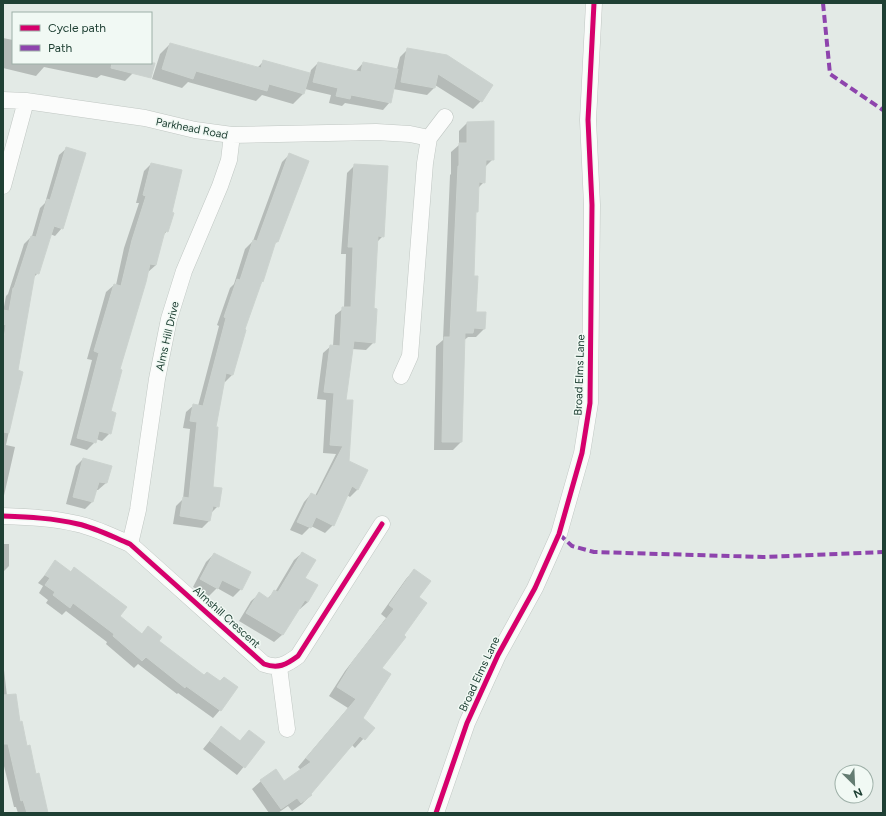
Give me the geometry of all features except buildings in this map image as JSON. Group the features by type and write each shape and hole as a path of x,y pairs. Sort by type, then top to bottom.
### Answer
{"street":[{"name":"Broad Elms Lane","path":"436,813 467,723 498,655 535,588 559,534 582,453 590,403 592,205 588,120 594,3"},
{"name":"Parkhead Road","path":"3,100 26,101 145,118 195,130 232,135 376,132 410,134 429,138"},
{"path":"3,186 26,101"},
{"path":"401,376 410,356 429,138 445,117"},
{"name":"Alms Hill Drive","path":"130,544 138,510 158,379 170,319 184,271 220,186 229,160 232,135"},
{"name":"Almshill Crescent","path":"3,516 44,518 78,524 130,544 264,664 279,667"},
{"path":"287,729 279,667 288,664 298,656 382,524"}],"marked path":[{"path":"823,3 830,74 883,110"},
{"path":"559,534 572,546 594,552 763,557 883,552"}],"cycle path":[{"path":"436,813 467,723 498,655 535,588 559,534 582,453 590,403 592,205 588,120 594,3"},
{"path":"3,516 31,517 69,522 98,530 130,544 264,664 274,666 286,664 298,656 382,524"}]}
